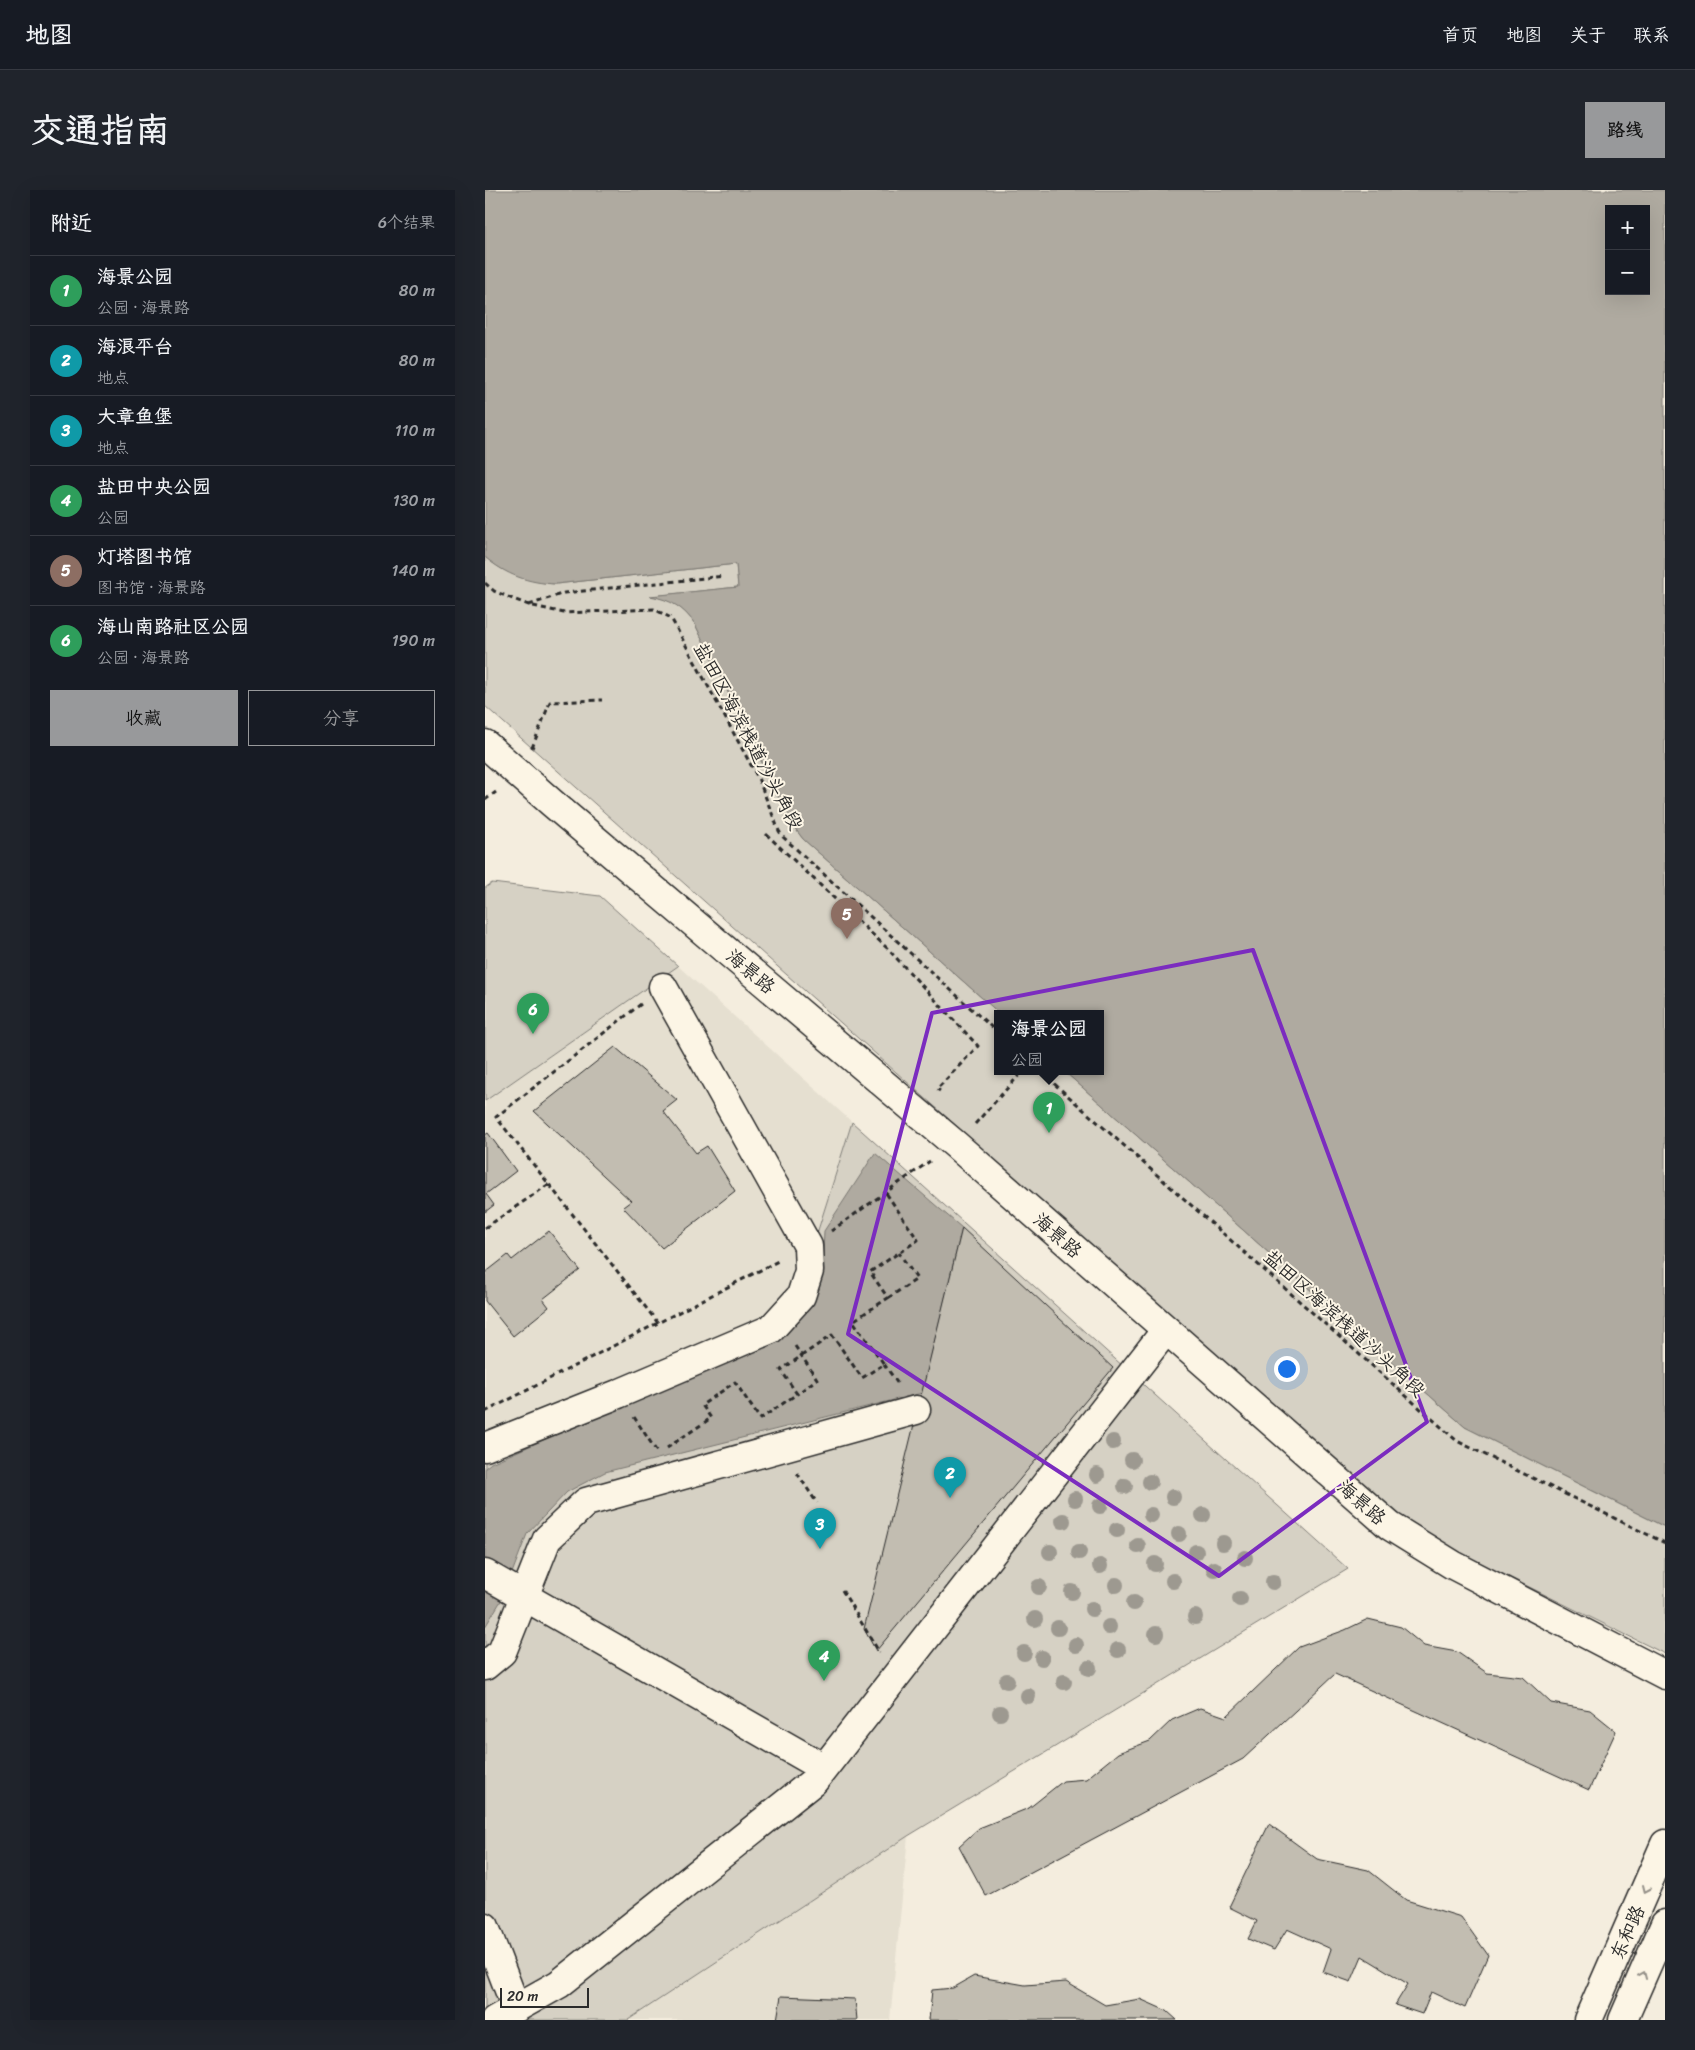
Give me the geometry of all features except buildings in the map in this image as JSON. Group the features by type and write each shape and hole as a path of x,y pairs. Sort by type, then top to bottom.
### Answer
{"street":[{"name":"海景路","path":"485,744 956,1145 1390,1526 1453,1565 1665,1675"},
{"path":"485,1447 618,1394 771,1329 801,1296 809,1270 807,1246 663,987"},
{"path":"485,1927 506,2014 559,1984 814,1781 1167,1330"},
{"path":"485,1666 502,1652 520,1595 547,1538 586,1502 916,1410"},
{"path":"485,1574 824,1768"},
{"name":"东和路","path":"1588,2020 1665,1844"},
{"name":"东和路","path":"1623,2020 1665,1924"}],"path":[{"path":"529,605 564,593 724,576"},
{"name":"盐田区海滨栈道沙头角段","path":"485,583 494,591 529,605 564,613 654,609 671,618 758,778 783,837 994,1029"},
{"path":"521,776 550,702 602,700"},
{"path":"766,834 887,948 978,1046 937,1089 944,1094"},
{"path":"658,1323 496,1117 663,987"},
{"path":"983,1115 1019,1075"},
{"name":"盐田区海滨栈道沙头角段","path":"1044,1075 1457,1441 1665,1543"},
{"path":"969,1118 975,1124"},
{"path":"485,1412 807,1246 887,1193 915,1171"},
{"path":"485,1228 549,1184"},
{"path":"887,1193 918,1240 871,1272 888,1298"},
{"path":"797,1394 781,1370 832,1335 862,1378 884,1364 853,1321 917,1279 899,1253"},
{"path":"659,1454 711,1418 702,1405 735,1382 760,1419 817,1379 778,1322"},
{"path":"618,1394 674,1477"},
{"path":"842,1590 894,1678"}],"highlighted area":[{"path":"1253,950 1427,1422 1219,1576 848,1334 932,1013"}],"shaded area":[{"path":"485,190 1665,190 1665,1527 1465,1427 1068,1075 1104,1075 1104,1010 995,1010 803,839 791,823 695,624 676,605 650,596 738,587 736,564 556,584 527,580 501,569 485,557"},
{"path":"485,557 500,568 518,576 537,582 556,584 736,564 738,587 653,596 677,606 695,624 791,823 803,839 995,1010 994,1075 1068,1075 1465,1427 1665,1527 1665,1654 1452,1549 1381,1504 485,706"},
{"path":"492,883 600,896 678,966 485,1101 485,888"},
{"path":"678,966 852,1122 814,1243 779,1316 485,1433 485,1101"},
{"path":"852,1122 1348,1569 908,1836 628,2020 485,2020 485,1433 779,1316 814,1243"},
{"path":"875,1153 962,1228 922,1393 605,1472 567,1492 527,1534 502,1599 485,1627 485,1468 491,1463 767,1342 807,1309 822,1278 824,1231"},
{"path":"908,1836 890,2020 628,2020"}],"place":[{"name":"灯塔图书馆","path":"847,939"},
{"name":"海山南路社区公园","path":"533,1034"},
{"name":"海景公园","path":"1049,1133"},
{"name":"海浪平台","path":"950,1498"},
{"name":"大章鱼堡","path":"820,1549"},
{"name":"盐田中央公园","path":"824,1681"}]}
